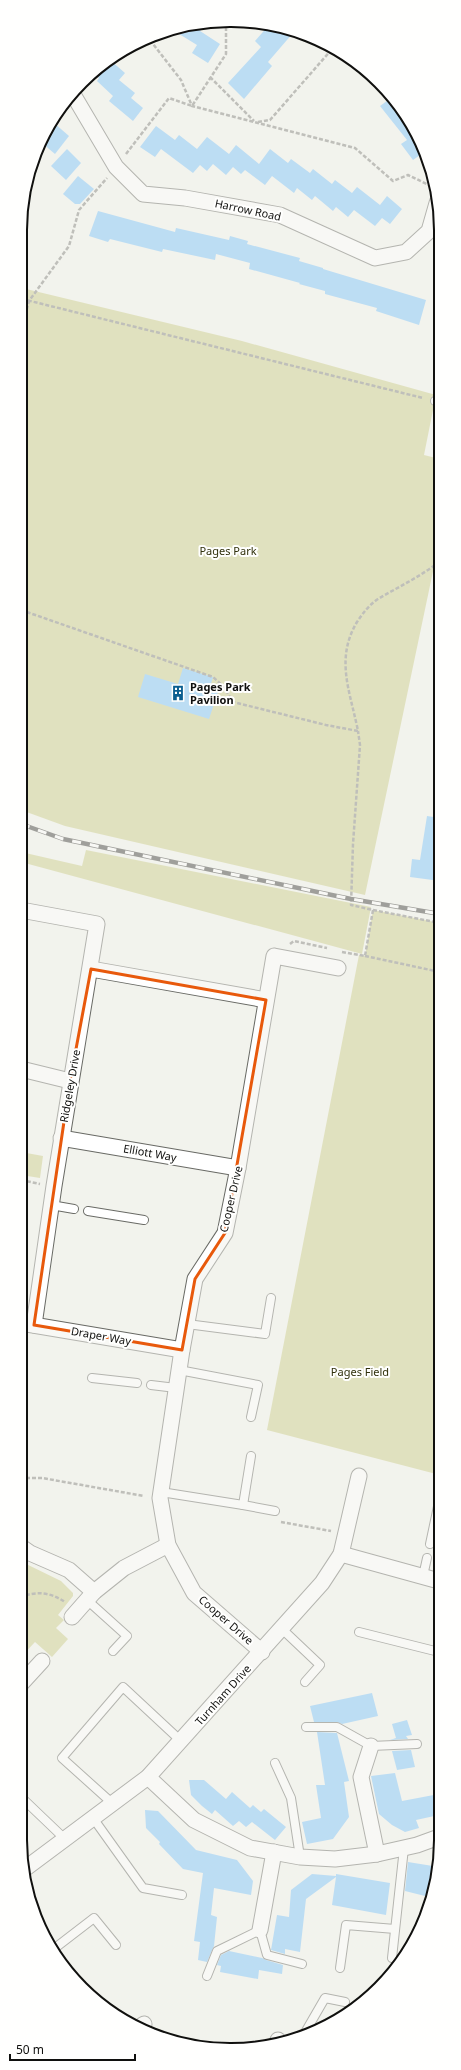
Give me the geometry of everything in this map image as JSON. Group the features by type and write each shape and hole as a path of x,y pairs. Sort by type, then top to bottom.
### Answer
{"street":[{"name":"Harrow Road","path":"76,99 116,167 144,194 185,198 280,215 374,258 406,252 429,231 434,215"},
{"name":"Ridgeley Drive","path":"27,911 97,924 91,969 70,1081 51,1205 27,1324"},
{"path":"274,956 338,968"},
{"name":"Cooper Drive","path":"262,1652 194,1593 168,1545 160,1498 182,1350 195,1279 225,1233 238,1168 274,956"},
{"path":"91,969 266,1000"},
{"path":"27,1070 70,1081"},
{"name":"Elliott Way","path":"61,1138 238,1168"},
{"name":"Draper Way","path":"27,1324 182,1350"},
{"name":"Turnham Drive","path":"29,1866 66,1840 112,1803 148,1777 262,1652 322,1583 341,1554 359,1476"},
{"path":"74,1614 91,1596 124,1568 168,1545"},
{"path":"27,1551 69,1570 91,1596"},
{"path":"341,1554 434,1579"},
{"path":"27,1676 42,1660"},
{"path":"371,1746 361,1777 377,1854"},
{"path":"148,1777 194,1820 250,1848 300,1857 334,1859 377,1854 404,1848 434,1839"},
{"path":"260,1930 274,1852"}],"lane":[{"path":"51,1205 74,1209"},
{"path":"88,1211 144,1220"},
{"path":"187,1324 265,1334 271,1298"},
{"path":"179,1370 258,1385 251,1416"},
{"path":"92,1378 137,1383"},
{"path":"151,1385 176,1388"},
{"path":"243,1505 251,1456"},
{"path":"161,1492 274,1511"},
{"path":"430,1544 434,1525"},
{"path":"422,1576 427,1558"},
{"path":"91,1596 127,1636 113,1651"},
{"path":"282,1629 320,1665 305,1682"},
{"path":"359,1632 434,1651"},
{"path":"112,1803 62,1758 122,1687 181,1741"},
{"path":"306,1727 337,1727 371,1746 416,1744"},
{"path":"275,1763 291,1798 300,1857"},
{"path":"27,1803 66,1840"},
{"path":"93,1818 143,1888 182,1895"},
{"path":"392,1958 404,1848"},
{"path":"57,1946 94,1918 116,1945"},
{"path":"340,1968 346,1925 395,1930"},
{"path":"206,1976 218,1952 260,1930 267,1955 302,1964"},
{"path":"308,2028 325,1998 345,2002"}],"path":[{"path":"192,106 226,54 227,27"},
{"path":"152,42 181,80 192,106"},
{"path":"255,122 270,120 329,52"},
{"path":"210,77 255,122"},
{"path":"27,308 29,301 69,246 79,210 116,167 169,98 192,106 355,148 393,181 408,175 429,185"},
{"path":"29,301 434,400"},
{"path":"434,565 376,600 366,609 351,632 345,652 344,670 360,746 353,844 351,905 434,922"},
{"path":"27,612 213,678 224,687 233,702 326,725 358,731"},
{"path":"366,956 372,910"},
{"path":"274,956 294,941 330,949"},
{"path":"337,951 434,971"},
{"path":"27,1596 42,1592 52,1595 63,1601 74,1614"}],"highlighted area":[{"path":"91,969 266,1000 225,1233 195,1279 182,1350 34,1325 70,1081"}],"green space":[{"name":"Pages Park","path":"27,289 242,341 434,394 434,405 424,455 434,458 434,567 365,895 65,826 27,812"},
{"path":"86,850 371,907 362,954 27,864 27,853 82,866"},
{"name":"Pages Field","path":"373,910 434,922 434,1473 267,1430 359,955 365,956"},
{"path":"27,1153 43,1156 40,1178 27,1176"},
{"path":"27,1564 61,1581 73,1593 73,1596 58,1615 64,1620 56,1628 68,1639 52,1657 35,1642 27,1651"}],"building":[{"path":"201,29 200,31 220,44 208,63 192,53 197,45 179,34"},
{"path":"264,30 290,36 268,62 272,66 244,99 228,83 261,47 255,41"},
{"path":"114,63 125,73 119,80 135,93 131,98 143,108 133,121 109,101 113,96 97,81 99,78 98,77"},
{"path":"387,101 392,107 407,129 420,155 413,160 401,144 407,140 380,106"},
{"path":"56,125 69,136 55,154 45,146"},
{"path":"156,126 175,140 179,135 197,149 207,137 229,154 236,145 259,164 270,149 288,163 291,159 310,173 313,169 332,184 335,180 352,193 357,187 380,205 387,196 402,209 390,224 382,218 375,226 354,210 348,217 336,207 333,211 315,196 312,200 297,188 294,193 272,176 265,185 245,170 241,174 233,167 226,175 213,164 207,171 200,165 193,173 161,149 155,157 140,147"},
{"path":"67,149 81,163 66,180 51,166"},
{"path":"78,176 94,189 80,204 75,204 63,194"},
{"path":"98,211 175,232 176,228 229,240 230,236 248,241 247,244 300,258 299,261 323,269 426,300 419,325 376,311 377,308 325,294 325,291 249,269 250,263 216,254 215,260 163,249 162,252 110,239 108,242 89,236"},
{"name":"Pages Park Pavilion","path":"183,668 213,677 210,687 219,689 209,719 138,697 145,674 178,684"},
{"path":"427,816 434,817 434,880 410,877 412,859 420,860"},
{"path":"372,1693 378,1716 342,1724 337,1722 314,1722 310,1706"},
{"path":"407,1720 412,1735 406,1736 408,1739 390,1740 396,1738 392,1724"},
{"path":"317,1732 337,1733 349,1781 344,1782 349,1817 333,1839 307,1844 302,1822 321,1818 316,1785 325,1785"},
{"path":"411,1750 415,1767 397,1770 392,1751"},
{"path":"395,1773 402,1801 434,1795 434,1816 416,1820 419,1828 405,1832 392,1825 379,1814 371,1776"},
{"path":"189,1780 204,1780 226,1799 232,1792 250,1808 253,1805 261,1812 264,1809 286,1827 275,1840 252,1822 246,1827 239,1821 233,1826 215,1810 212,1814 191,1795"},
{"path":"145,1810 158,1811 196,1850 237,1860 253,1881 251,1895 214,1888 211,1915 217,1917 214,1946 207,1962 198,1960 200,1942 194,1941 203,1873 183,1869 159,1844 160,1842 146,1828"},
{"path":"408,1862 432,1866 426,1896 405,1891"},
{"path":"312,1874 336,1876 336,1874 390,1883 386,1915 332,1905 336,1877 306,1899 300,1952 285,1949 285,1954 271,1950 277,1915 289,1917 291,1890"},
{"path":"229,1951 262,1958 283,1965 282,1974 259,1970 258,1979 220,1972 221,1966 217,1965 221,1955"}],"railway":[{"path":"27,826 63,839 351,899 434,913"}],"place":[{"name":"Pages Park Pavilion","path":"178,693"}]}
